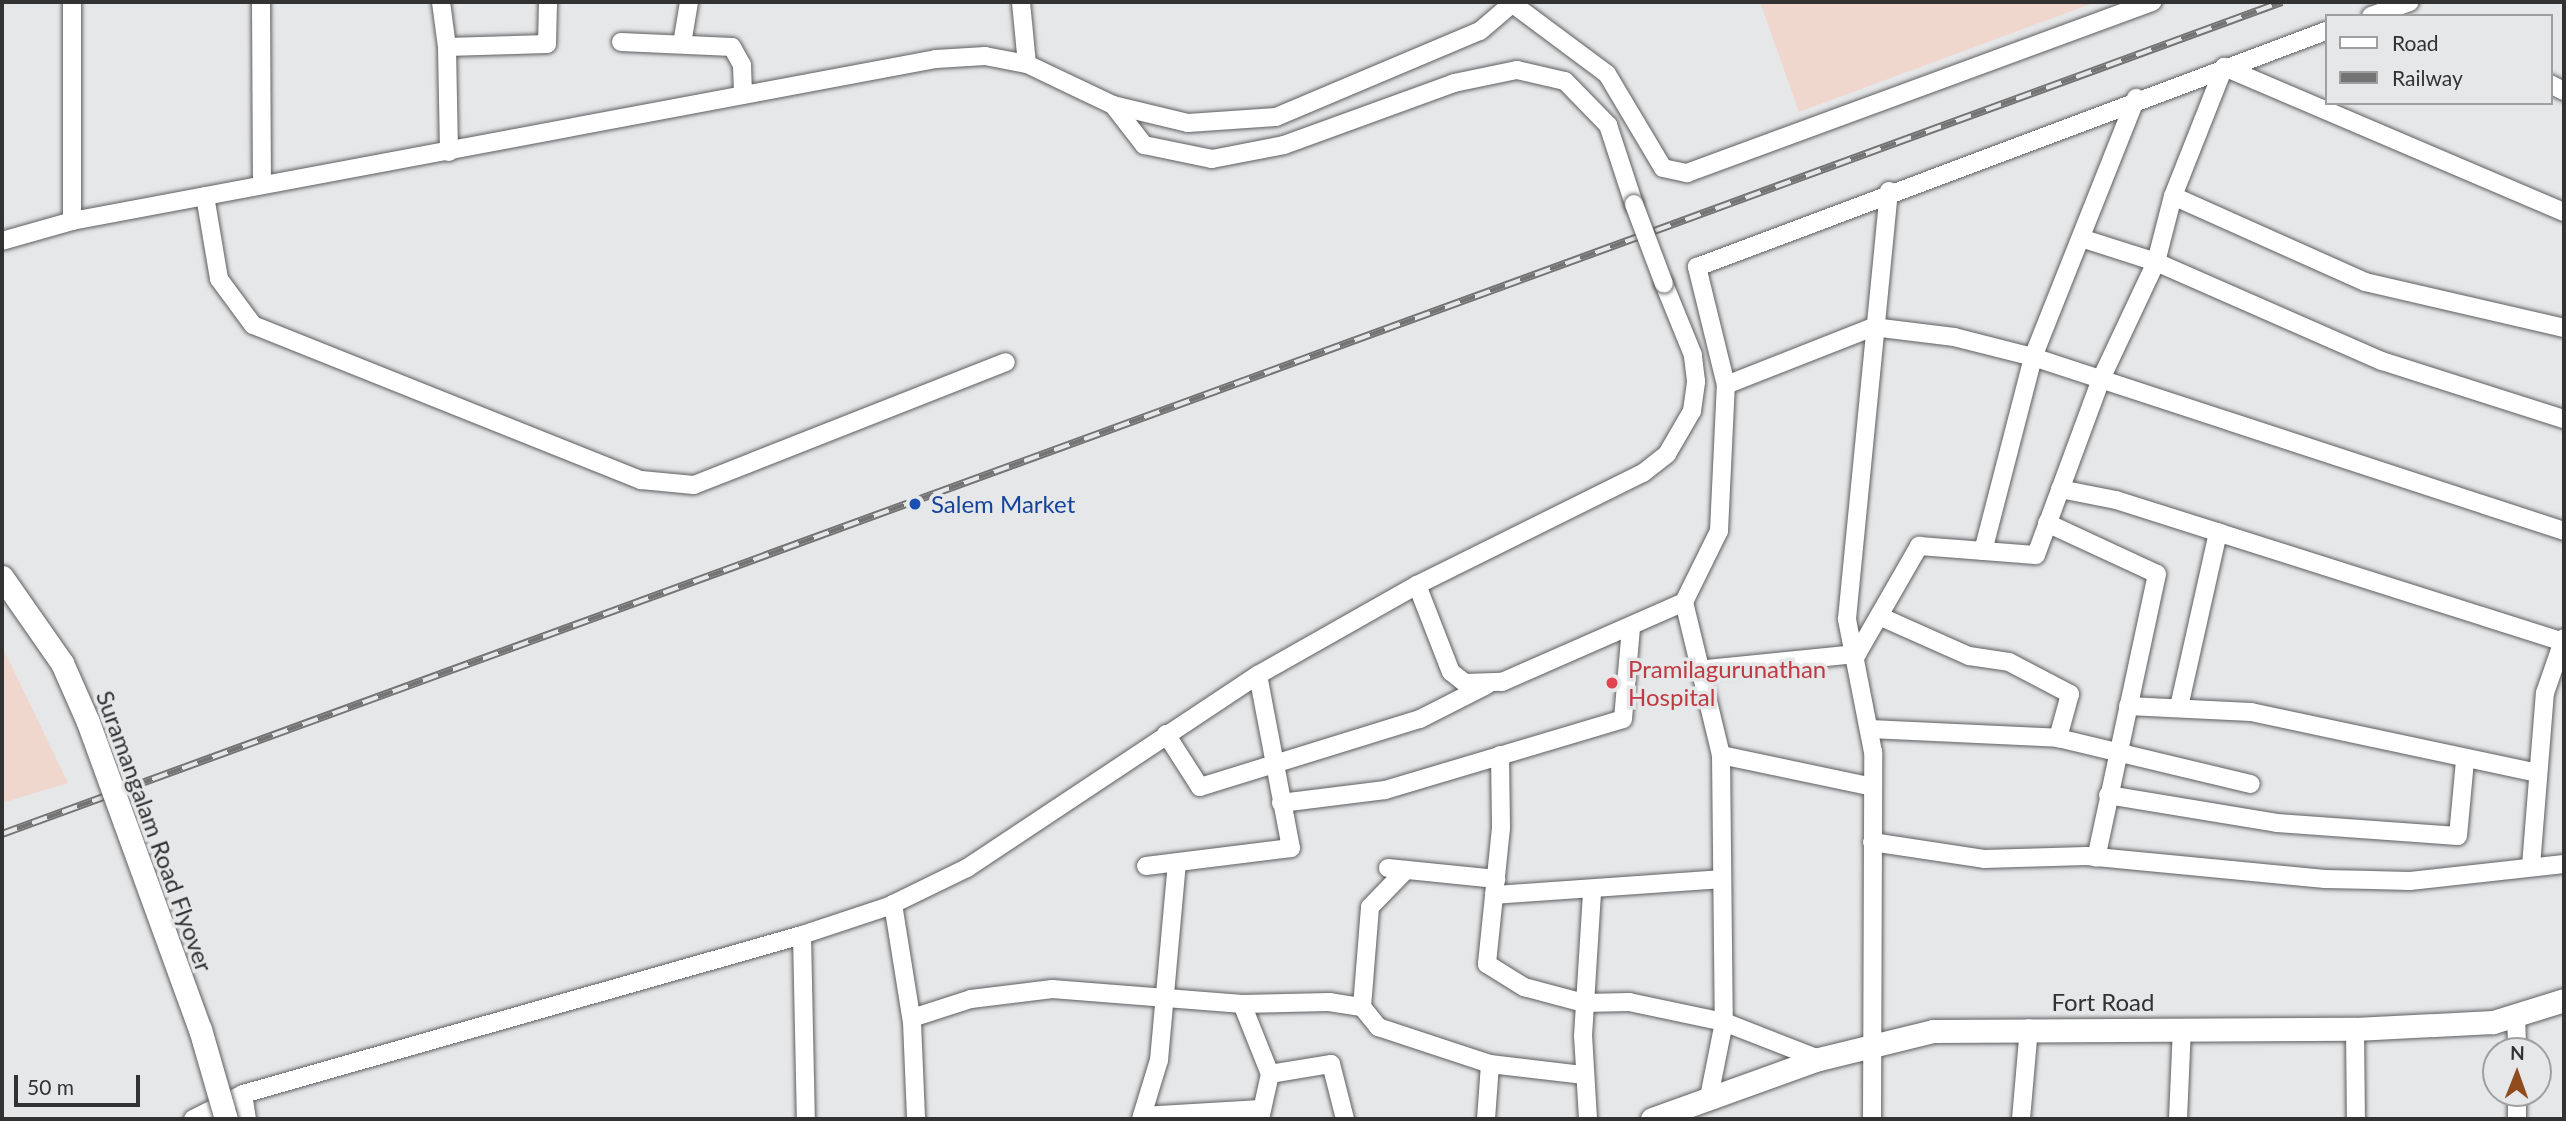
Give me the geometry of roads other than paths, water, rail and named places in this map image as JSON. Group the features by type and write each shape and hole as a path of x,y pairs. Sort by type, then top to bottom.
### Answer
{"main road":[{"name":"Suramangalam Road Flyover","path":"2,578 61,663 88,722 200,1029 226,1119"},
{"name":"Suramangalam Road Flyover","path":"2,600 49,669 75,727 186,1031 212,1119"},
{"name":"Fort Road","path":"1652,1119 1819,1059 1875,1043 1933,1031 2029,1028 2356,1030 2493,1022 2564,1000"}],"street":[{"path":"72,2 72,221"},
{"path":"261,2 262,184"},
{"path":"441,2 447,47 449,152"},
{"path":"447,47 547,44 548,2"},
{"path":"682,44 689,2"},
{"path":"1021,2 1027,64"},
{"path":"2,241 72,221 936,59 985,56 1027,64 1113,106 1188,123 1276,117 1480,31 1513,3 1607,74 1663,168 1688,173 2152,2"},
{"path":"2400,12 2410,2"},
{"path":"1709,1097 1724,1022 1721,755 1696,670 1684,602 1718,531 1726,385 1698,267 1889,191 2136,98 2324,32"},
{"path":"621,43 732,47 742,65 743,95"},
{"path":"1857,654 1919,546 2036,555 2101,379 2156,262 2173,196 2224,67"},
{"path":"2224,67 2564,212"},
{"path":"193,1119 243,1094 802,935 893,904 967,868 1258,675 1417,585 1643,473 1667,454 1692,411 1693,355 1608,125 1565,81 1517,70 1454,83 1284,145 1212,159 1144,145 1113,106"},
{"path":"1983,551 2034,357 2084,239 2136,98"},
{"path":"1872,1119 1875,1043 1873,787 1870,729 1857,654 1847,620 1864,488 1872,327 1889,191"},
{"path":"205,196 219,279 253,325 641,480 694,485 1006,362"},
{"path":"2173,196 2365,282 2564,328"},
{"path":"2084,239 2156,262 2382,361 2564,419"},
{"path":"1726,385 1872,327 1954,337 2034,357 2564,531"},
{"path":"2060,489 2218,532 2564,640 2545,692 2534,772 2530,866"},
{"path":"2047,523 2157,574 2096,858"},
{"path":"2179,708 2218,532"},
{"path":"1417,585 1451,672 1465,683 1490,684"},
{"path":"1166,734 1200,787 1420,719 1490,684 1631,628 1684,602"},
{"path":"1879,615 1969,656 2009,662 2070,694 2058,738"},
{"path":"1280,803 1385,790 1623,719 1631,628"},
{"path":"1696,670 1857,654"},
{"path":"1146,866 1291,848 1272,764 1258,675"},
{"path":"2128,706 2251,712 2465,761 2534,772"},
{"path":"1870,729 2058,738 2118,750 2251,784"},
{"path":"1500,755 1495,887 1487,964 1524,987 1584,1003 1629,1002 1724,1022 1819,1059"},
{"path":"1721,755 1873,787"},
{"path":"2108,794 2265,822 2458,836 2465,761"},
{"path":"1872,842 1984,859 2096,858 2325,879 2410,881 2564,864"},
{"path":"1177,863 1167,999 1159,1060 1141,1118 1261,1114 1270,1074 1242,1004"},
{"path":"1584,1075 1490,1064 1378,1027 1362,1007 1370,907 1397,869 1495,887 1592,892 1721,879"},
{"path":"1588,1119 1584,1075 1584,1003 1592,892"},
{"path":"893,904 912,1018 916,1119"},
{"path":"802,935 806,1119"},
{"path":"912,1018 971,999 1052,989 1242,1004 1362,1007"},
{"path":"2516,1015 2516,1037"},
{"path":"2021,1119 2029,1028"},
{"path":"2178,1119 2182,1028"},
{"path":"2356,1030 2356,1119"},
{"path":"1270,1074 1331,1064 1345,1119"},
{"path":"1486,1119 1490,1064"},
{"path":"243,1094 247,1119"}],"railway":[{"path":"2,834 2282,2"}],"place":[{"name":"Salem Market","path":"915,504"},
{"name":"Pramilagurunathan Hospital","path":"1612,683"}]}
